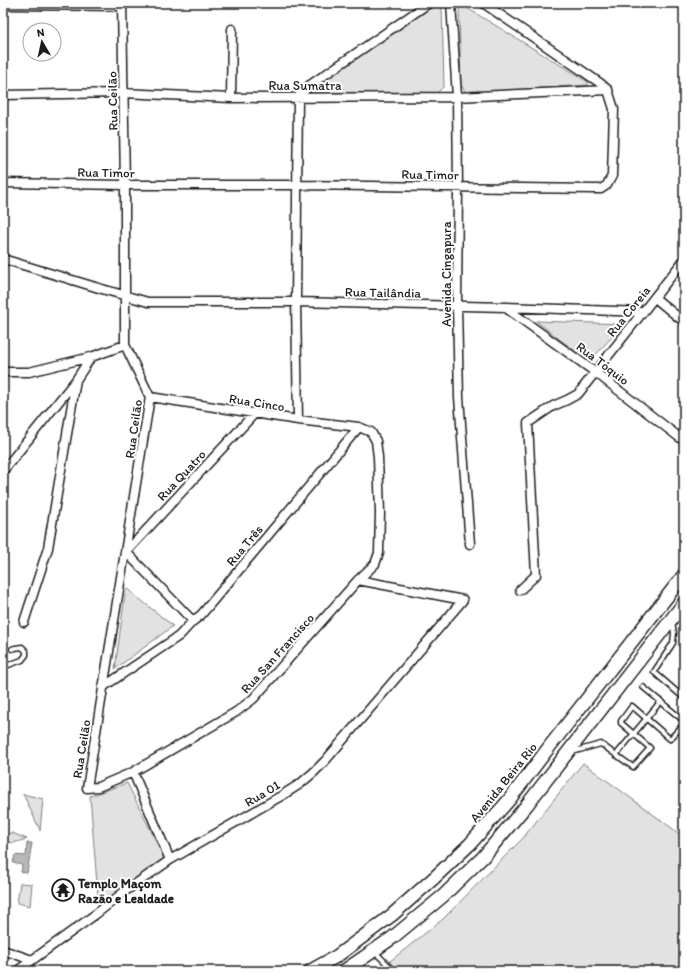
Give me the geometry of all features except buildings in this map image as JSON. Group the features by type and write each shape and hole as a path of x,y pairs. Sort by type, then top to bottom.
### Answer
{"main road":[{"name":"Avenida Beira Rio","path":"310,971 337,956 392,915 470,844 509,800 684,575"},
{"path":"663,603 674,616"},
{"path":"344,971 392,938 443,896 483,857 526,806 684,603"}],"street":[{"path":"298,420 296,302 298,97 310,85 429,3"},
{"name":"Avenida Cingapura","path":"451,3 457,97 457,306 459,397 470,544"},
{"path":"483,3 608,90"},
{"path":"3,5 122,4"},
{"name":"Rua Ceilão","path":"87,788 150,397 125,345 125,185 122,4"},
{"path":"231,98 232,29"},
{"name":"Rua Sumatra","path":"3,94 123,93 231,98 457,97 608,90"},
{"name":"Rua Timor","path":"3,183 601,189 607,185 612,176 614,109 608,90"},
{"path":"3,259 125,296"},
{"name":"Rua Coreia","path":"520,590 536,575 528,423 553,406 578,394 684,260"},
{"name":"Rua Tailândia","path":"125,296 148,302 296,302 643,312"},
{"path":"655,298 684,322"},
{"name":"Rua Tóquio","path":"506,307 595,372 684,441"},
{"path":"3,372 29,372 91,357 125,345"},
{"path":"3,471 76,380 91,357"},
{"path":"24,622 48,548 76,380"},
{"name":"Rua Cinco","path":"150,397 298,420 359,427"},
{"name":"Rua Quatro","path":"126,552 255,413"},
{"name":"Rua San Francisco","path":"87,788 98,787 133,772 236,712 253,699 358,580 375,564 379,552 380,513 378,457 376,441 370,432 359,427"},
{"name":"Rua Três","path":"103,687 179,636 201,615 359,427"},
{"path":"126,552 193,621"},
{"name":"Rua 01","path":"17,971 170,860 300,784 330,755 463,600 358,580"},
{"path":"133,772 170,860"},
{"path":"3,950 32,960"}],"lane":[{"path":"674,616 673,643 654,672 684,698"},
{"path":"3,666 22,660 26,655 26,651 22,647 12,649"},
{"path":"566,754 601,744 633,767 650,748 621,724 621,721 632,706 670,739 684,722 643,687"},
{"path":"616,755 661,701"},
{"path":"374,951 394,971"}],"shaded area":[{"path":"437,4 442,7 444,86 437,93 314,93 312,88"},
{"path":"462,5 588,82 588,85 466,93 461,85 459,10"},
{"path":"536,321 624,324 589,362"},
{"path":"126,588 173,626 115,669"},
{"path":"583,763 684,837 684,971 396,971 389,962 443,919 523,838"},
{"path":"127,783 165,859 99,909 90,796"},
{"path":"23,794 43,799 40,831 40,830"},
{"path":"12,833 27,839 13,843 3,841 3,837 4,840 5,836"},
{"path":"27,843 32,843 27,873 21,872 22,865 13,863 15,855 26,856"},
{"path":"20,883 32,884 30,906 17,903"}],"place":[{"name":"Templo Maçom Razão e Lealdade","path":"63,890"}]}
